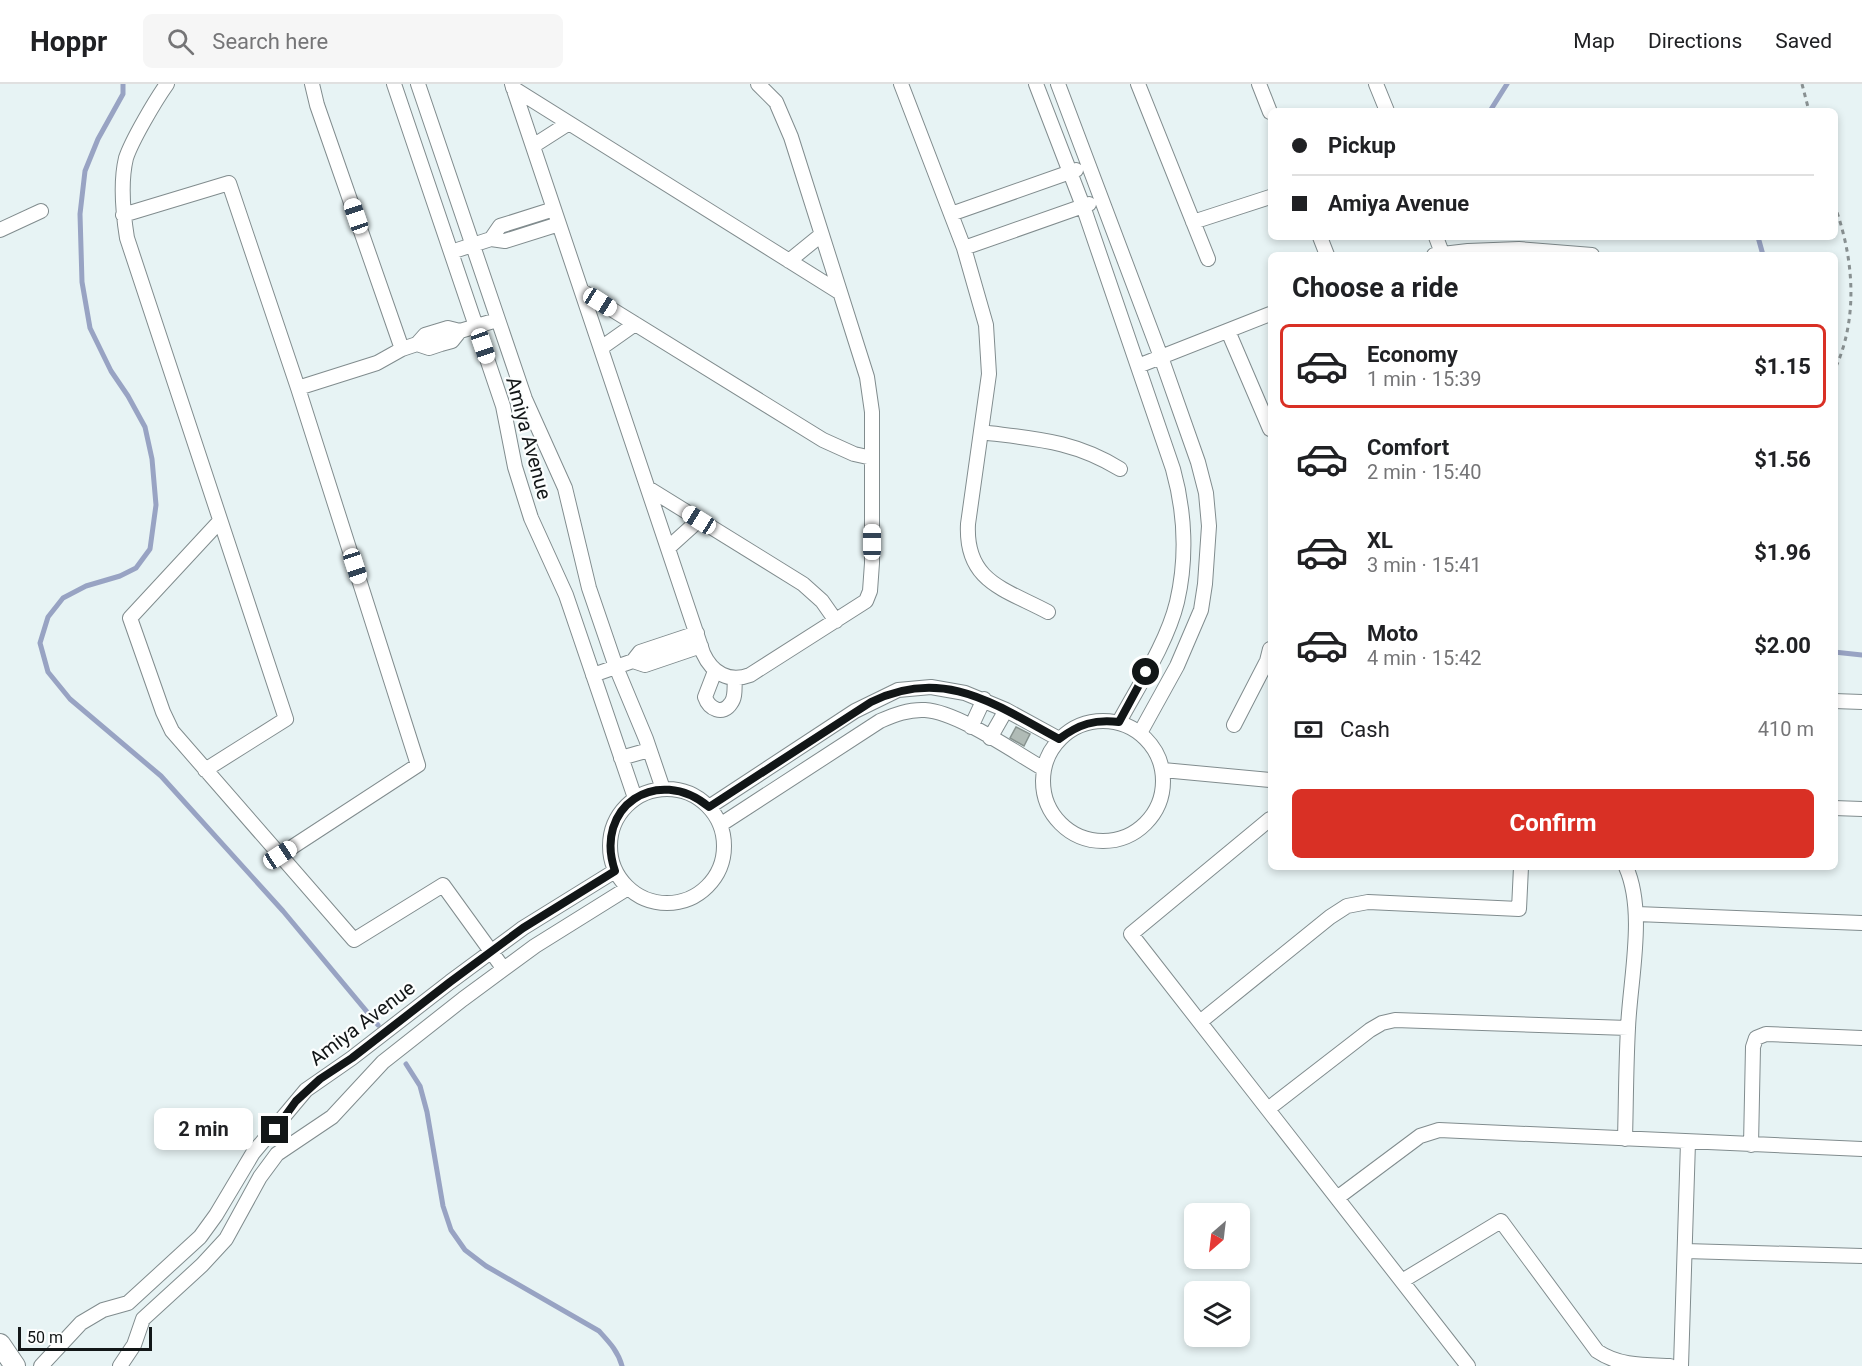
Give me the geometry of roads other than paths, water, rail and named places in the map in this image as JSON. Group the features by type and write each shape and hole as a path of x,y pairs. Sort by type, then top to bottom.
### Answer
{"main road":[{"path":"0,1344 15,1366"}],"street":[{"path":"166,84 128,154 124,169 123,215 130,247 286,719 205,770"},
{"path":"312,84 317,105 402,349"},
{"name":"Amiya Avenue","path":"394,84 503,406 515,467 531,518 566,595 635,798"},
{"name":"Amiya Avenue","path":"418,84 530,414 565,488 584,568 616,667 663,789"},
{"path":"512,86 706,659 715,671 735,679 750,675 836,621 866,601 870,591 872,412 867,377 792,137 776,102 758,84"},
{"path":"901,84 964,248 986,325 989,374 968,524 967,540 970,555 984,577 1048,612"},
{"path":"1036,84 1083,206 1181,497 1183,527 1176,603 1167,629 1119,722"},
{"path":"1058,84 1161,357 1198,462 1206,493 1209,526 1201,610 1177,666 1140,733"},
{"path":"1138,84 1209,259"},
{"path":"1259,84 1268,108"},
{"path":"1376,84 1386,108"},
{"path":"512,86 839,292"},
{"path":"533,146 569,123"},
{"path":"951,214 1090,165"},
{"path":"123,215 229,183 298,388 418,765 280,855"},
{"path":"1193,222 1268,198"},
{"path":"964,248 1103,199"},
{"path":"491,239 500,226 554,209"},
{"path":"0,230 41,211"},
{"path":"451,252 491,239 505,241 559,224"},
{"path":"789,261 821,235"},
{"path":"582,291 823,440 854,454 872,458"},
{"path":"1138,366 1268,315"},
{"path":"298,388 370,365 417,344 429,348 452,341 460,331 497,320"},
{"path":"601,348 635,324"},
{"path":"1228,331 1268,424"},
{"path":"981,432 1052,442 1080,449 1099,456 1120,469"},
{"path":"648,488 814,593 829,609 836,621"},
{"path":"668,548 699,520"},
{"path":"219,522 130,618 166,721 172,731 354,940 443,885 503,968"},
{"path":"593,675 633,661 640,652 699,639"},
{"path":"1234,725 1268,659"},
{"path":"715,671 705,697 711,707 716,710 730,705 733,700 735,679"},
{"path":"709,807 855,711 885,695 906,688 949,688 984,699 1059,739"},
{"path":"971,727 984,699"},
{"path":"1838,701 1862,702"},
{"path":"607,717 633,708"},
{"path":"720,825 866,729 894,715 925,710 946,715 1044,769"},
{"path":"990,738 1006,710"},
{"path":"1103,720 1119,722 1140,733 1151,743 1159,756 1163,770 1164,786 1153,816 1142,828 1127,836 1104,841 1079,836 1066,828 1054,816 1043,786 1044,769 1052,748 1059,739 1072,729 1087,722 1103,720"},
{"path":"621,758 649,750"},
{"path":"1163,770 1268,780"},
{"path":"663,789 688,793 709,807 720,825 724,839 724,853 718,873 705,890 680,902 666,904 639,897 627,888 615,871 610,858 609,844 611,831 624,807 635,798 653,790 663,789"},
{"path":"1838,808 1862,809"},
{"path":"1268,821 1131,934 1468,1366"},
{"path":"1200,1022 1330,917 1347,906 1368,903 1519,909 1521,870"},
{"path":"1625,1139 1628,1028 1637,914 1634,892 1627,870"},
{"name":"Amiya Avenue","path":"41,1366 81,1323 103,1310 128,1303 200,1237 254,1153 306,1090 352,1058 523,928 615,871"},
{"path":"120,1366 134,1345 143,1318 202,1265 226,1239 260,1177 278,1154 332,1117 382,1062 503,968 627,888"},
{"path":"1637,914 1862,923"},
{"path":"1268,1109 1382,1023 1411,1019 1628,1028"},
{"path":"1750,1144 1753,1047 1756,1038 1766,1034 1862,1038"},
{"path":"1337,1198 1420,1136 1439,1130 1862,1149"},
{"path":"1681,1366 1688,1142"},
{"path":"1402,1281 1501,1221 1597,1351 1607,1358 1628,1364 1670,1366"},
{"path":"1685,1251 1862,1256"},
{"path":"128,1303 143,1318"}],"waterway":[{"path":"123,84 123,94 98,139 85,171 80,214 82,282 90,328 111,371 145,427 152,459 156,505 150,549 136,568 120,576 86,586 63,598 48,617 40,643 48,672 70,699 161,776 283,911 378,1025"},
{"path":"1492,108 1507,84"},
{"path":"1759,240 1762,252"},
{"path":"1838,652 1862,655"},
{"path":"406,1064 420,1086 427,1112 443,1206 451,1230 465,1250 486,1266 599,1331 616,1351 622,1366"}]}
